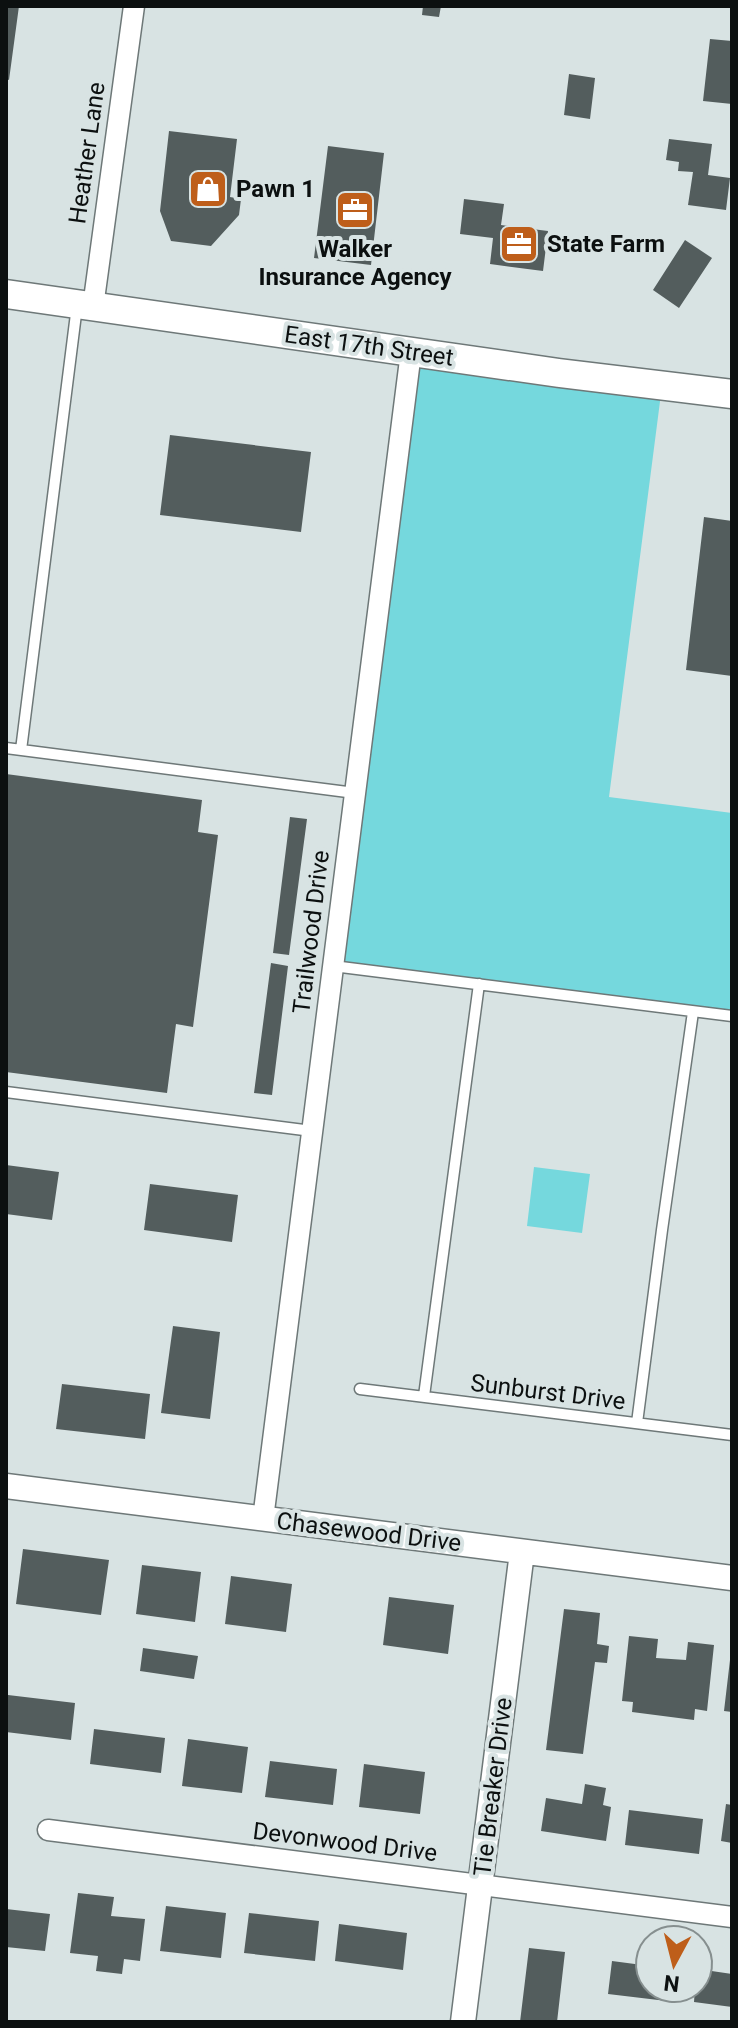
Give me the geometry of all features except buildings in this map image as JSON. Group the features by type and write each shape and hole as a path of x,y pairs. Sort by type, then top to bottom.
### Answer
{"main road":[{"name":"East 17th Street","path":"6,294 732,394"}],"street":[{"name":"Heather Lane","path":"85,305 134,6"},
{"name":"Trailwood Drive","path":"263,1519 411,352"},
{"name":"Chasewood Drive","path":"6,1486 732,1578"},
{"name":"Tie Breaker Drive","path":"463,2022 522,1552"},
{"name":"Devonwood Drive","path":"48,1830 732,1917"}],"lane":[{"path":"21,750 85,305"},
{"path":"6,748 355,793"},
{"path":"333,966 732,1016"},
{"path":"424,1396 479,984"},
{"path":"637,1423 693,1012"},
{"path":"6,1092 312,1131"},
{"name":"Sunburst Drive","path":"360,1389 732,1435"}],"shaded area":[{"path":"411,352 662,386 609,797 732,813 732,1016 333,966"},
{"path":"534,1167 590,1174 582,1233 527,1226"}],"place":[{"name":"Pawn 1","path":"208,189"},
{"name":"Walker Insurance Agency","path":"355,210"},
{"name":"State Farm","path":"519,244"}]}
